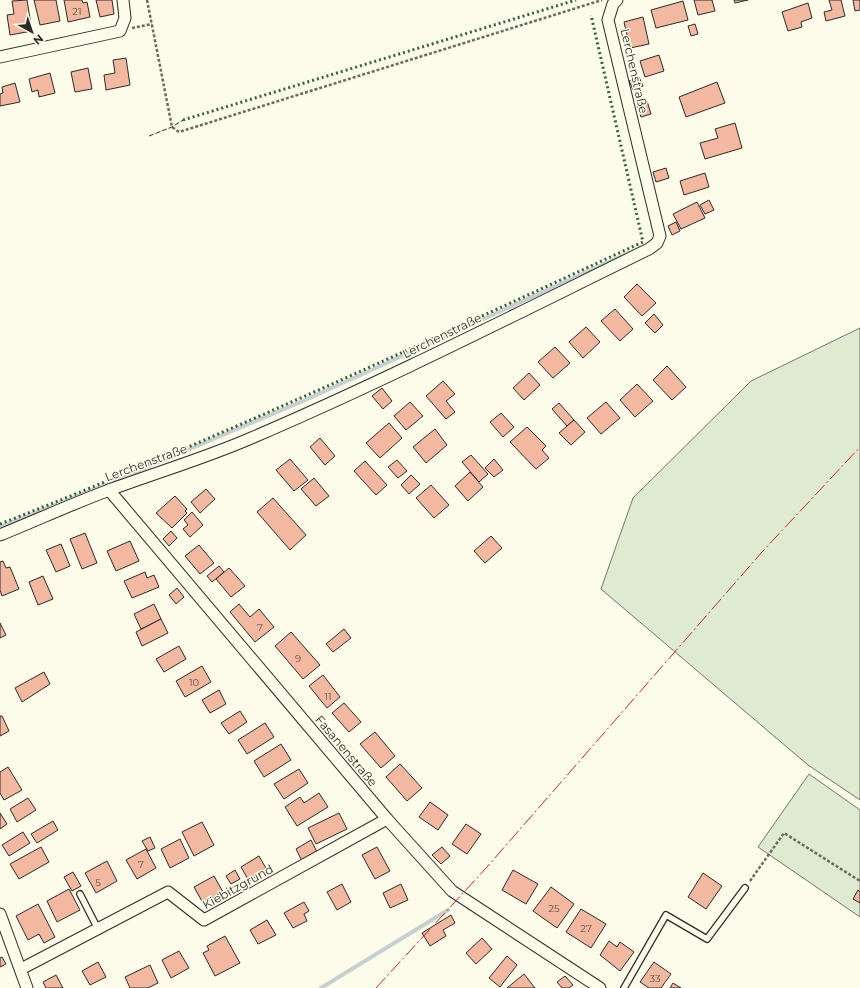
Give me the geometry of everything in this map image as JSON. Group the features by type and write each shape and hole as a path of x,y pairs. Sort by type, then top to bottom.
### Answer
{"street":[{"path":"0,57 120,31 125,18 123,0"},
{"name":"Lerchenstraße","path":"0,535 109,490 248,439 379,381 649,250 657,243 660,236 608,20 613,4 617,0"},
{"name":"Fasanenstraße","path":"109,490 386,819 452,891 600,988"},
{"name":"Kiebitzgrund","path":"21,970 168,892 204,920 386,819"},
{"path":"0,914 27,988"}],"lane":[{"path":"624,988 666,915 707,939 745,888"},
{"path":"80,894 98,929"}],"path":[{"path":"147,0 172,127 179,132 602,0"},
{"path":"120,31 152,24"},
{"path":"745,888 784,833 860,881"}],"green space":[{"path":"860,328 860,800 808,765 601,589 633,498 751,381"},
{"path":"809,774 860,810 860,917 758,847"}],"building":[{"path":"27,0 32,31 10,35 7,15 14,14 12,1"},
{"path":"34,0 56,0 60,21 40,25"},
{"path":"64,0 82,0 83,3 87,2 90,17 68,22"},
{"path":"96,0 112,0 114,14 100,17"},
{"path":"694,0 712,0 715,11 698,15"},
{"path":"734,0 748,0 735,3"},
{"path":"829,0 841,0 845,16 826,21 824,12 832,10"},
{"path":"853,0 860,0 860,10 855,11"},
{"path":"683,1 688,20 656,28 651,10"},
{"path":"808,3 812,18 801,22 802,27 788,31 782,12"},
{"path":"643,17 649,44 630,48 624,22"},
{"path":"695,24 698,34 691,36 688,26"},
{"path":"659,55 664,71 645,77 640,61"},
{"path":"126,58 130,85 106,90 104,75 115,73 113,60"},
{"path":"88,68 92,89 75,92 71,72"},
{"path":"50,73 55,93 39,97 38,90 32,92 29,79"},
{"path":"639,77 643,86 633,90 629,81"},
{"path":"717,82 725,103 686,117 679,97"},
{"path":"15,83 20,102 0,106 0,94 3,93 2,87"},
{"path":"647,101 651,114 641,117 637,104"},
{"path":"735,123 742,148 705,159 700,143 718,138 715,129"},
{"path":"666,168 669,178 656,182 653,172"},
{"path":"705,173 709,187 684,195 680,181"},
{"path":"709,200 714,210 705,214 700,205"},
{"path":"697,202 705,218 681,229 673,214"},
{"path":"676,222 680,231 672,235 668,226"},
{"path":"637,284 656,303 642,316 624,297"},
{"path":"615,309 633,329 620,341 601,321"},
{"path":"654,314 663,325 655,333 645,323"},
{"path":"586,327 600,342 583,358 569,342"},
{"path":"555,347 570,363 553,378 538,362"},
{"path":"667,366 686,387 672,400 653,380"},
{"path":"529,373 540,385 524,400 513,388"},
{"path":"443,381 455,394 446,401 455,412 446,419 426,396"},
{"path":"637,384 653,401 635,417 620,400"},
{"path":"382,388 392,401 383,409 372,396"},
{"path":"410,402 423,416 406,430 394,416"},
{"path":"606,402 620,418 601,434 587,418"},
{"path":"559,403 574,420 567,426 552,409"},
{"path":"501,413 514,427 503,437 490,422"},
{"path":"574,420 585,432 571,445 559,433"},
{"path":"389,423 402,438 380,458 366,443"},
{"path":"527,427 546,446 542,450 549,458 536,469 510,442"},
{"path":"435,429 447,445 426,463 413,447"},
{"path":"320,438 335,456 325,465 310,447"},
{"path":"471,455 488,474 479,482 462,462"},
{"path":"290,459 308,480 294,491 276,470"},
{"path":"494,459 503,470 494,477 485,468"},
{"path":"397,460 407,471 398,478 388,467"},
{"path":"365,461 387,485 376,495 354,471"},
{"path":"470,472 483,487 468,501 455,486"},
{"path":"411,475 420,484 409,494 401,485"},
{"path":"314,478 329,496 316,506 301,489"},
{"path":"431,485 449,505 434,518 416,498"},
{"path":"206,489 215,499 200,513 191,502"},
{"path":"175,496 187,509 185,511 187,513 172,528 156,513"},
{"path":"273,498 306,535 290,550 257,512"},
{"path":"192,512 203,525 190,537 183,529 188,525 184,520"},
{"path":"171,531 177,538 169,546 163,539"},
{"path":"85,533 97,563 82,569 70,539"},
{"path":"491,536 502,548 485,563 474,551"},
{"path":"130,541 139,561 116,571 107,551"},
{"path":"61,544 70,566 56,572 46,550"},
{"path":"199,545 214,563 200,574 185,556"},
{"path":"3,561 6,568 10,567 19,589 2,596 0,590 0,562"},
{"path":"219,566 224,572 212,582 207,576"},
{"path":"229,568 245,586 231,597 216,579"},
{"path":"145,572 147,578 154,575 159,587 132,598 124,581"},
{"path":"43,576 53,599 38,605 29,582"},
{"path":"177,588 184,597 176,604 169,595"},
{"path":"154,604 161,619 141,629 134,614"},
{"path":"239,604 250,617 259,609 274,627 255,642 230,612"},
{"path":"161,619 168,633 142,646 136,632"},
{"path":"0,623 6,635 0,638"},
{"path":"344,629 351,638 333,652 326,644"},
{"path":"291,632 320,665 303,679 275,646"},
{"path":"179,646 186,659 164,672 156,659"},
{"path":"202,666 211,682 185,697 176,681"},
{"path":"44,672 50,684 22,702 15,688"},
{"path":"323,675 340,697 327,708 309,686"},
{"path":"219,690 226,704 210,713 202,700"},
{"path":"344,703 361,722 349,732 332,713"},
{"path":"240,711 247,722 229,734 221,723"},
{"path":"0,716 2,716 9,731 0,736"},
{"path":"265,723 274,737 247,754 238,740"},
{"path":"375,732 395,756 381,768 360,744"},
{"path":"281,744 291,760 264,777 254,761"},
{"path":"400,764 422,788 407,801 386,777"},
{"path":"8,767 22,790 4,800 0,793 0,772"},
{"path":"299,769 308,783 284,799 274,784"},
{"path":"319,793 328,807 297,826 285,807 300,797 304,803"},
{"path":"28,798 36,810 17,822 10,809"},
{"path":"430,802 448,815 438,830 419,817"},
{"path":"0,813 7,824 0,829"},
{"path":"339,813 347,829 316,844 308,828"},
{"path":"53,821 58,830 37,843 31,834"},
{"path":"202,822 214,845 194,856 182,832"},
{"path":"466,824 481,834 467,854 452,844"},
{"path":"23,832 30,843 9,856 2,845"},
{"path":"150,837 155,848 148,851 142,841"},
{"path":"180,839 189,858 170,868 161,849"},
{"path":"311,840 317,852 302,861 296,849"},
{"path":"41,847 49,862 19,879 10,864"},
{"path":"377,847 390,871 375,879 362,855"},
{"path":"442,847 450,856 441,864 432,855"},
{"path":"146,849 156,868 137,879 126,860"},
{"path":"259,856 267,870 249,881 241,867"},
{"path":"107,861 117,881 96,893 85,873"},
{"path":"235,870 240,879 231,884 226,876"},
{"path":"513,870 538,884 526,904 502,890"},
{"path":"73,872 81,886 72,891 64,877"},
{"path":"703,873 722,886 706,909 688,897"},
{"path":"214,876 223,892 203,903 194,887"},
{"path":"342,884 351,902 337,910 327,892"},
{"path":"401,884 408,900 390,908 383,893"},
{"path":"551,887 574,904 557,928 533,911"},
{"path":"69,889 80,910 57,922 47,901"},
{"path":"858,890 860,892 860,903 853,899"},
{"path":"304,902 309,911 304,914 307,921 293,928 284,913"},
{"path":"38,904 55,937 44,943 39,934 28,940 16,916"},
{"path":"581,909 606,924 591,948 566,932"},
{"path":"451,915 455,923 443,930 446,936 430,946 422,933"},
{"path":"267,920 276,935 258,944 250,930"},
{"path":"225,936 240,963 215,976 203,953 209,950 207,946"},
{"path":"482,938 492,949 476,964 466,953"},
{"path":"609,941 617,947 620,942 634,952 620,971 600,955"},
{"path":"179,951 189,968 171,978 162,960"},
{"path":"507,956 517,965 500,987 489,978"},
{"path":"2,957 6,964 0,967 0,958"},
{"path":"98,962 106,977 90,985 82,971"},
{"path":"654,962 671,974 661,988 649,988 640,982"},
{"path":"150,965 158,983 148,988 130,988 125,977"},
{"path":"524,974 535,988 507,988"},
{"path":"56,975 63,988 46,988 43,982"},
{"path":"565,976 573,985 569,988 562,988 557,982"},
{"path":"673,983 681,988 670,988"}],"waterway":[{"path":"0,527 100,487 303,401 644,246"},
{"path":"321,988 448,910"}],"hedge":[{"path":"183,120 576,0"},
{"path":"0,524 162,458 323,388 643,242 591,15"}],"fence":[{"path":"149,136 172,127 183,120"}],"power":[{"path":"376,988 487,867 762,552 860,447"}]}
